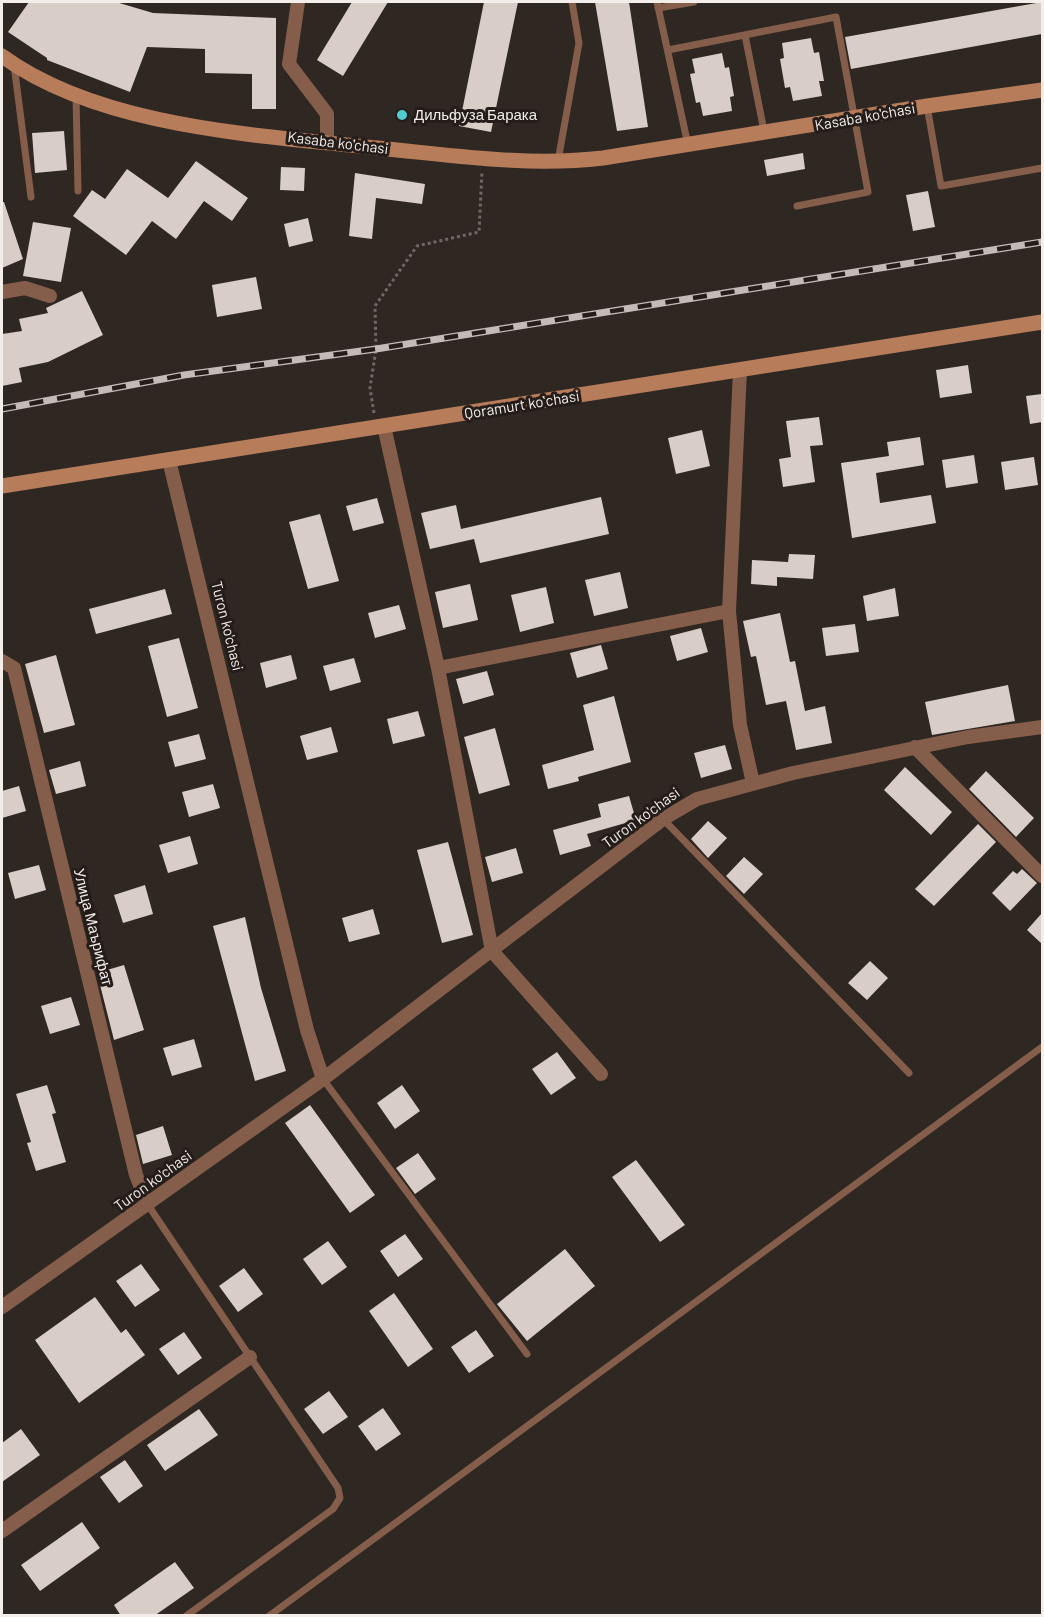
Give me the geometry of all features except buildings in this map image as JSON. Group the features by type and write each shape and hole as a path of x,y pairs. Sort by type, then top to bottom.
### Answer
{"main road":[{"name":"Kasaba ko'chasi","path":"8,60 76,95 151,117 327,142 483,159 558,162 688,146 927,106 1042,90"},
{"name":"Qoramurt koʻchasi","path":"2,486 1042,314"},
{"name":"Qoramurt koʻchasi","path":"2,478 740,370 1042,322"}],"street":[{"path":"298,2 289,64 327,114 327,142"},
{"path":"2,292 26,288 50,296"},
{"path":"740,370 729,611 740,725 753,783"},
{"path":"380,423 438,668 492,951 601,1074"},
{"name":"Turon ko'chasi","path":"170,460 308,1030 323,1079"},
{"path":"438,668 729,611"},
{"name":"Улица Маърифат","path":"2,661 14,668 136,1176 148,1205"},
{"name":"Turon ko'chasi","path":"2,1307 323,1079 663,819 697,799 753,783 915,747 1042,727"},
{"path":"915,747 1042,876"},
{"path":"2,1532 250,1357"}],"lane":[{"path":"558,162 579,43 572,2"},
{"path":"688,146 657,5 694,2"},
{"path":"668,50 836,18 868,192 797,206"},
{"path":"746,35 765,134"},
{"path":"8,60 31,197"},
{"path":"76,95 78,191"},
{"path":"927,106 941,186 1042,168"},
{"path":"663,819 909,1072"},
{"path":"269,1616 1042,1047"},
{"path":"323,1079 527,1354"},
{"path":"148,1205 338,1488 340,1498 333,1509 186,1616"}],"path":[{"path":"380,423 370,388 376,349 375,306 417,246 479,232 483,159"}],"railway":[{"path":"2,409 184,375 376,349 1042,242"}],"place":[{"name":"Дильфуза Барака","path":"402,115"}]}
